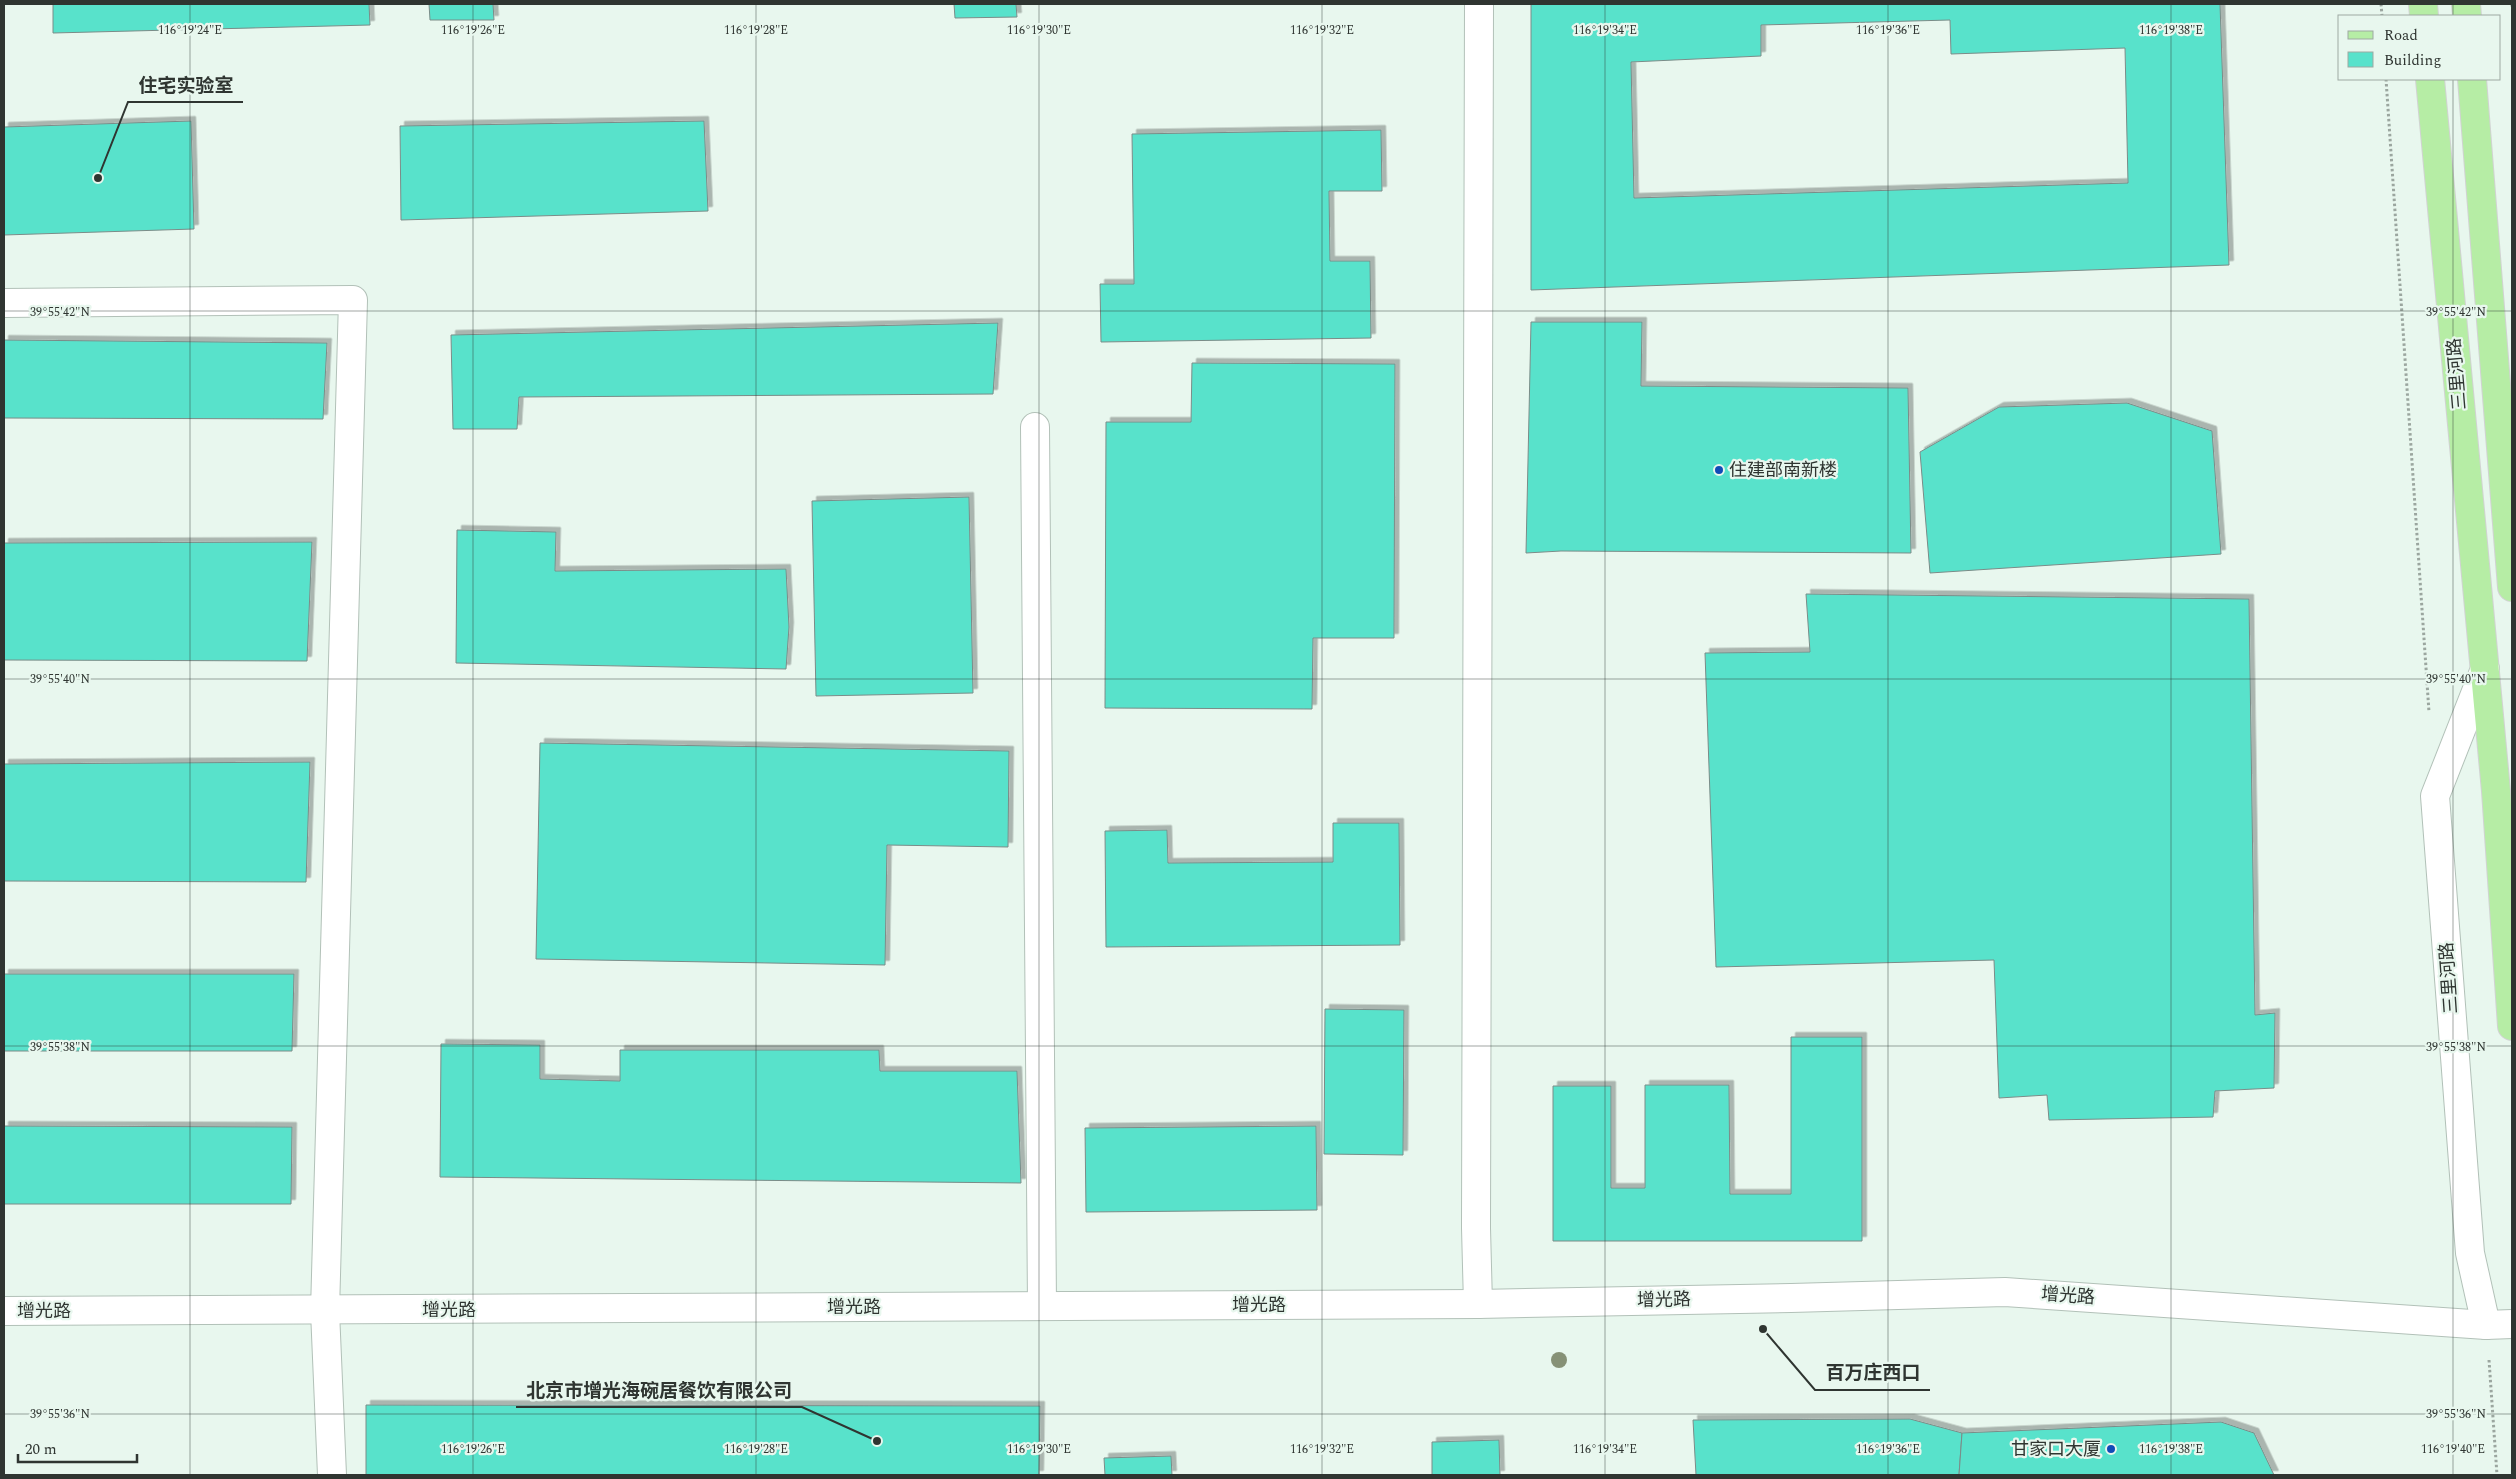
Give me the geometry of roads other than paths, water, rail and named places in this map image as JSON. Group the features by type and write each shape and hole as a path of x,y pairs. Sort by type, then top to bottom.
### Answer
{"main road":[{"name":"三里河路","path":"2430,80 2485,669 2512,1026"},
{"path":"2472,80 2512,587"}],"street":[{"path":"1478,1304 1476,1228 1479,4"},
{"path":"4,303 353,300 325,1311 332,1475"},
{"path":"1035,427 1042,1306"},
{"name":"三里河路","path":"2485,669 2435,796 2470,1253 2499,1324"},
{"name":"增光路","path":"4,1311 325,1311 1478,1304 2006,1292 2499,1324"}],"place":[{"name":"住宅实验室","path":"98,178"},
{"name":"住建部南新楼","path":"1719,470"},
{"name":"百万庄西口","path":"1763,1329"},
{"name":"北京市增光海碗居餐饮有限公司","path":"877,1441"},
{"name":"甘家口大厦","path":"2111,1449"}]}
